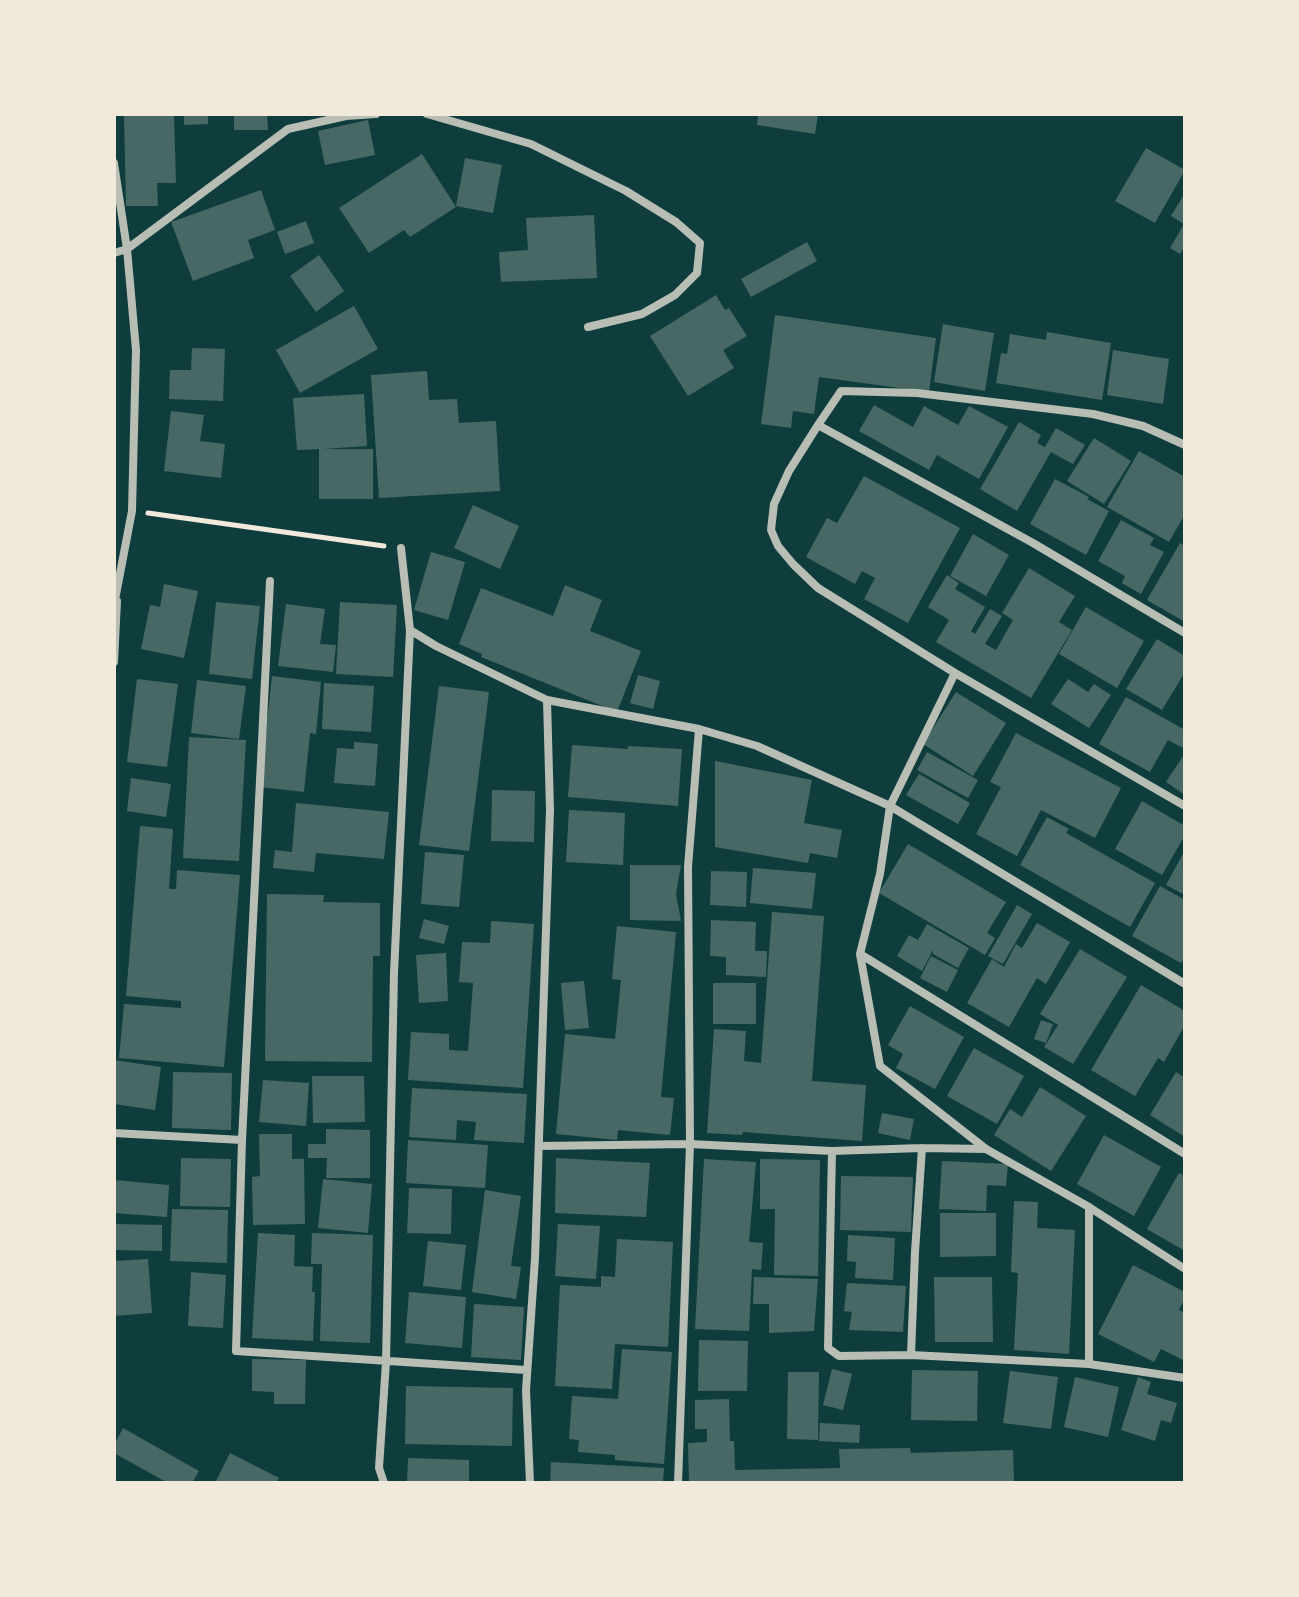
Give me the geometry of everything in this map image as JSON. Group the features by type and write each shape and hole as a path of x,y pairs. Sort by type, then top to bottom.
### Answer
{"street":[{"path":"114,253 127,249 288,129 328,114"},
{"path":"288,129 346,116 376,114"},
{"path":"427,114 531,144 626,191 676,222 700,243 697,273 675,295 642,314 588,327"},
{"path":"114,163 127,249 136,350 132,511 114,605"},
{"path":"1185,445 1143,426 1093,414 917,393 841,391 789,471 774,504 771,530 778,546 818,588 955,673 1185,806"},
{"path":"818,425 1033,543 1185,633"},
{"path":"384,1483 379,1468 386,1362 394,973 410,630 401,548"},
{"path":"270,581 242,1140 236,1351 526,1370"},
{"path":"114,662 118,584"},
{"path":"410,630 436,646 547,700 699,729 757,746 890,806 1185,984"},
{"path":"955,673 890,806 880,874 860,954 880,1066 986,1149 1089,1207 1185,1269"},
{"path":"530,1483 526,1370 535,1258 550,810 547,700"},
{"path":"678,1483 690,1144 688,867 699,729"},
{"path":"860,954 1185,1154"},
{"path":"114,1133 242,1140"},
{"path":"539,1146 690,1144 832,1151 986,1149"},
{"path":"911,1355 922,1148"},
{"path":"832,1151 828,1348 839,1356 911,1355 1089,1364 1185,1378"},
{"path":"1089,1207 1089,1364"}],"path":[{"path":"132,511 401,548"}],"building":[{"path":"124,114 174,114 176,183 157,183 158,206 126,206"},
{"path":"184,114 208,114 208,124 184,125"},
{"path":"234,114 267,114 268,130 234,130"},
{"path":"758,114 818,114 815,134 757,125"},
{"path":"368,120 375,155 325,165 318,131"},
{"path":"1146,148 1185,170 1155,223 1115,201"},
{"path":"422,154 456,207 410,237 404,230 369,253 339,208"},
{"path":"465,158 502,165 493,213 456,206"},
{"path":"261,190 275,230 248,240 254,258 193,281 171,222"},
{"path":"1185,193 1185,246 1180,254 1170,248 1184,224 1171,216"},
{"path":"594,215 597,278 501,282 499,252 528,250 526,218"},
{"path":"306,221 314,243 285,254 277,232"},
{"path":"807,242 817,261 751,297 741,279"},
{"path":"319,255 344,291 316,312 290,276"},
{"path":"716,295 725,310 729,308 747,336 723,350 734,368 688,396 650,336"},
{"path":"354,306 378,349 300,393 276,350"},
{"path":"775,315 936,338 929,392 819,377 814,414 793,411 791,428 761,424"},
{"path":"943,324 994,333 985,391 934,382"},
{"path":"1047,332 1111,343 1102,400 996,383 1001,353 1007,354 1010,334 1046,340"},
{"path":"192,348 225,349 223,401 169,399 170,370 191,370"},
{"path":"1113,350 1169,359 1163,404 1107,395"},
{"path":"427,371 429,400 457,399 459,423 496,421 500,491 379,498 371,375"},
{"path":"364,394 367,446 323,449 373,449 373,499 319,499 319,449 297,450 293,398"},
{"path":"874,405 913,427 924,406 958,425 969,406 1008,427 979,479 937,455 929,470 859,431"},
{"path":"171,411 204,415 200,441 225,444 221,478 164,471"},
{"path":"1019,422 1041,435 1037,443 1045,447 1056,428 1085,445 1073,464 1051,452 1017,511 980,489"},
{"path":"1094,438 1131,461 1104,504 1067,481"},
{"path":"1139,451 1185,477 1185,514 1169,542 1107,507"},
{"path":"864,476 960,528 908,623 864,599 875,578 862,571 855,584 806,557 827,518 837,523"},
{"path":"1055,479 1109,511 1086,555 1030,524"},
{"path":"473,505 519,526 500,569 454,548"},
{"path":"1121,520 1154,538 1150,545 1164,552 1141,594 1122,583 1125,576 1098,561"},
{"path":"973,534 1009,555 986,596 950,576"},
{"path":"1180,543 1185,546 1185,622 1147,600"},
{"path":"431,552 465,562 448,620 414,610"},
{"path":"1029,568 1075,596 1059,622 1072,630 1031,698 936,642 949,620 928,607 947,575 959,583 955,589 985,607 971,631 975,634 990,609 1002,616 985,644 996,650 1013,620 1002,613"},
{"path":"164,584 198,591 184,658 141,649 150,605 160,607"},
{"path":"565,585 602,600 590,631 641,651 617,712 481,657 482,654 459,644 481,588 553,616"},
{"path":"216,602 260,606 252,679 209,674"},
{"path":"340,602 397,605 393,677 336,674"},
{"path":"286,604 325,609 320,644 336,645 333,672 278,666"},
{"path":"1086,607 1144,641 1117,688 1059,654"},
{"path":"1157,639 1185,656 1185,672 1162,710 1126,689"},
{"path":"638,675 660,681 653,709 630,703"},
{"path":"272,676 321,682 316,734 310,733 304,792 260,787"},
{"path":"137,679 178,684 167,767 127,762"},
{"path":"1068,679 1088,692 1094,684 1111,695 1089,728 1051,704"},
{"path":"197,680 246,686 239,739 191,733"},
{"path":"324,683 374,686 371,732 322,729"},
{"path":"439,686 489,692 469,851 419,845"},
{"path":"956,692 1006,723 973,776 923,744"},
{"path":"1126,697 1185,730 1185,749 1168,740 1150,772 1099,744"},
{"path":"1016,733 1121,788 1095,838 1041,810 1017,856 976,834 1001,787 990,782"},
{"path":"189,737 246,740 239,861 183,858"},
{"path":"354,742 378,744 375,786 334,783 337,748 354,749"},
{"path":"572,745 682,749 678,806 568,797"},
{"path":"927,752 978,780 968,798 917,770"},
{"path":"1185,753 1185,795 1166,782"},
{"path":"715,761 812,780 804,823 842,830 837,858 810,853 808,863 715,847"},
{"path":"919,774 970,803 958,824 906,795"},
{"path":"131,778 171,784 166,817 127,811"},
{"path":"492,790 535,791 534,842 491,841"},
{"path":"1142,801 1185,826 1185,835 1162,875 1115,849"},
{"path":"296,803 389,812 384,859 316,853 314,872 273,868 275,850 292,852"},
{"path":"569,810 625,813 623,865 566,862"},
{"path":"1047,817 1069,829 1066,833 1155,883 1130,927 1020,865"},
{"path":"140,826 173,829 169,889 176,889 177,870 240,875 224,1067 119,1058 124,1004 181,1008 181,1001 126,996"},
{"path":"908,844 1006,902 987,933 995,938 985,955 879,893"},
{"path":"1185,850 1185,895 1166,885"},
{"path":"425,852 464,855 459,907 421,904"},
{"path":"630,865 681,865 676,894 681,921 630,920"},
{"path":"753,868 816,873 812,909 750,903"},
{"path":"711,871 747,872 746,907 710,905"},
{"path":"1160,886 1185,900 1185,957 1181,963 1132,936"},
{"path":"267,894 324,895 323,902 380,903 380,956 373,956 372,1062 265,1061"},
{"path":"1017,905 1032,914 1003,964 988,956"},
{"path":"772,912 824,916 812,1081 866,1085 862,1141 743,1132 742,1135 707,1133 714,1029 746,1031 744,1061 761,1063"},
{"path":"424,919 449,926 444,944 419,938"},
{"path":"711,920 756,922 755,951 767,951 766,977 726,975 726,957 710,956"},
{"path":"491,921 534,924 523,1088 408,1080 411,1032 449,1034 449,1050 468,1051 473,983 459,982 462,942 490,943"},
{"path":"1037,923 1070,942 1046,984 1037,978 1009,1027 967,1003 992,959 1004,967 1016,944 1022,948"},
{"path":"927,924 969,948 958,968 933,954 933,950 922,971 897,956 909,935 918,940"},
{"path":"617,926 676,932 661,1097 674,1098 670,1135 618,1130 617,1140 556,1134 565,1034 615,1039 621,980 612,979"},
{"path":"1080,949 1127,977 1073,1064 1044,1047 1058,1025 1040,1014"},
{"path":"446,953 448,1001 419,1003 416,955"},
{"path":"931,956 958,970 947,992 920,978"},
{"path":"584,981 589,1028 565,1030 561,983"},
{"path":"713,983 756,983 756,1024 713,1024"},
{"path":"1141,985 1185,1011 1185,1025 1164,1062 1158,1058 1135,1096 1091,1070"},
{"path":"910,1006 964,1037 935,1089 896,1068 903,1054 888,1045"},
{"path":"1041,1020 1053,1024 1046,1043 1034,1039"},
{"path":"974,1048 1024,1076 997,1124 947,1096"},
{"path":"114,1060 161,1067 155,1110 114,1104"},
{"path":"173,1072 232,1073 231,1130 172,1128"},
{"path":"1176,1072 1185,1078 1185,1137 1150,1115"},
{"path":"312,1076 364,1076 365,1122 313,1123"},
{"path":"263,1080 309,1083 306,1126 259,1122"},
{"path":"1040,1087 1086,1116 1051,1171 994,1135 1010,1109 1022,1117"},
{"path":"412,1088 527,1094 524,1143 474,1140 476,1122 457,1120 456,1140 409,1137"},
{"path":"882,1113 914,1119 910,1140 878,1133"},
{"path":"326,1129 370,1130 370,1178 326,1178 327,1158 308,1158 308,1144 326,1144"},
{"path":"259,1134 292,1134 292,1159 304,1159 305,1224 253,1225 252,1177 260,1176"},
{"path":"1104,1135 1161,1167 1134,1216 1077,1184"},
{"path":"408,1140 488,1145 485,1188 406,1183"},
{"path":"181,1158 231,1159 230,1207 180,1206"},
{"path":"556,1158 650,1163 646,1217 555,1213"},
{"path":"704,1159 756,1162 749,1242 763,1243 761,1270 752,1269 749,1331 695,1329"},
{"path":"760,1159 820,1160 818,1276 774,1275 775,1209 760,1209"},
{"path":"942,1161 1008,1164 1006,1186 987,1185 986,1211 939,1209"},
{"path":"1179,1173 1185,1176 1185,1251 1147,1229"},
{"path":"841,1176 913,1177 911,1232 840,1230"},
{"path":"323,1179 372,1184 368,1233 318,1228"},
{"path":"114,1180 169,1185 167,1217 114,1213"},
{"path":"409,1188 452,1189 451,1234 407,1233"},
{"path":"485,1190 521,1196 511,1266 521,1267 516,1299 472,1292"},
{"path":"1014,1201 1038,1202 1037,1228 1075,1230 1069,1354 1014,1350 1018,1273 1011,1272"},
{"path":"172,1209 228,1210 227,1263 170,1261"},
{"path":"940,1213 996,1213 996,1256 940,1257"},
{"path":"116,1224 162,1225 162,1251 116,1250"},
{"path":"558,1224 600,1226 596,1279 555,1276"},
{"path":"258,1233 295,1235 294,1266 313,1267 313,1341 252,1338"},
{"path":"312,1233 373,1235 370,1343 320,1341 322,1264 311,1264"},
{"path":"848,1235 895,1238 893,1280 855,1278 856,1262 847,1261"},
{"path":"617,1239 673,1242 668,1347 615,1344 612,1389 555,1386 560,1285 601,1287 601,1276 615,1277"},
{"path":"428,1241 466,1245 461,1290 423,1286"},
{"path":"148,1259 152,1313 114,1316 114,1261"},
{"path":"1133,1265 1185,1292 1179,1310 1185,1313 1183,1360 1161,1349 1154,1362 1098,1334"},
{"path":"191,1272 226,1275 223,1328 188,1326"},
{"path":"754,1277 818,1279 814,1331 769,1333 769,1304 753,1304"},
{"path":"934,1277 992,1277 993,1342 935,1342"},
{"path":"847,1283 906,1286 903,1332 849,1330 852,1312 844,1311"},
{"path":"409,1292 466,1297 462,1348 405,1343"},
{"path":"474,1304 524,1307 521,1360 471,1357"},
{"path":"699,1340 748,1341 747,1391 698,1391"},
{"path":"622,1349 672,1352 664,1464 615,1460 615,1455 578,1452 579,1440 569,1439 572,1396 618,1399"},
{"path":"252,1359 306,1360 305,1404 274,1404 274,1392 252,1391"},
{"path":"832,1369 852,1374 843,1410 823,1405"},
{"path":"912,1370 978,1371 977,1421 911,1420"},
{"path":"1010,1371 1058,1377 1051,1429 1003,1423"},
{"path":"788,1372 819,1372 818,1440 787,1439"},
{"path":"1075,1377 1119,1387 1108,1437 1064,1427"},
{"path":"1138,1377 1151,1382 1147,1394 1177,1403 1171,1423 1161,1420 1155,1441 1121,1430"},
{"path":"406,1386 513,1388 512,1446 405,1444"},
{"path":"729,1399 730,1441 734,1441 735,1470 840,1468 839,1449 910,1448 911,1453 1013,1450 1014,1483 689,1483 688,1443 707,1442 707,1429 695,1429 695,1400"},
{"path":"820,1423 860,1425 859,1443 819,1441"},
{"path":"123,1428 199,1471 192,1483 168,1483 114,1453 114,1445"},
{"path":"230,1453 279,1478 276,1483 215,1483"},
{"path":"408,1458 469,1460 469,1483 407,1483"},
{"path":"551,1462 664,1468 663,1483 550,1483"}]}
